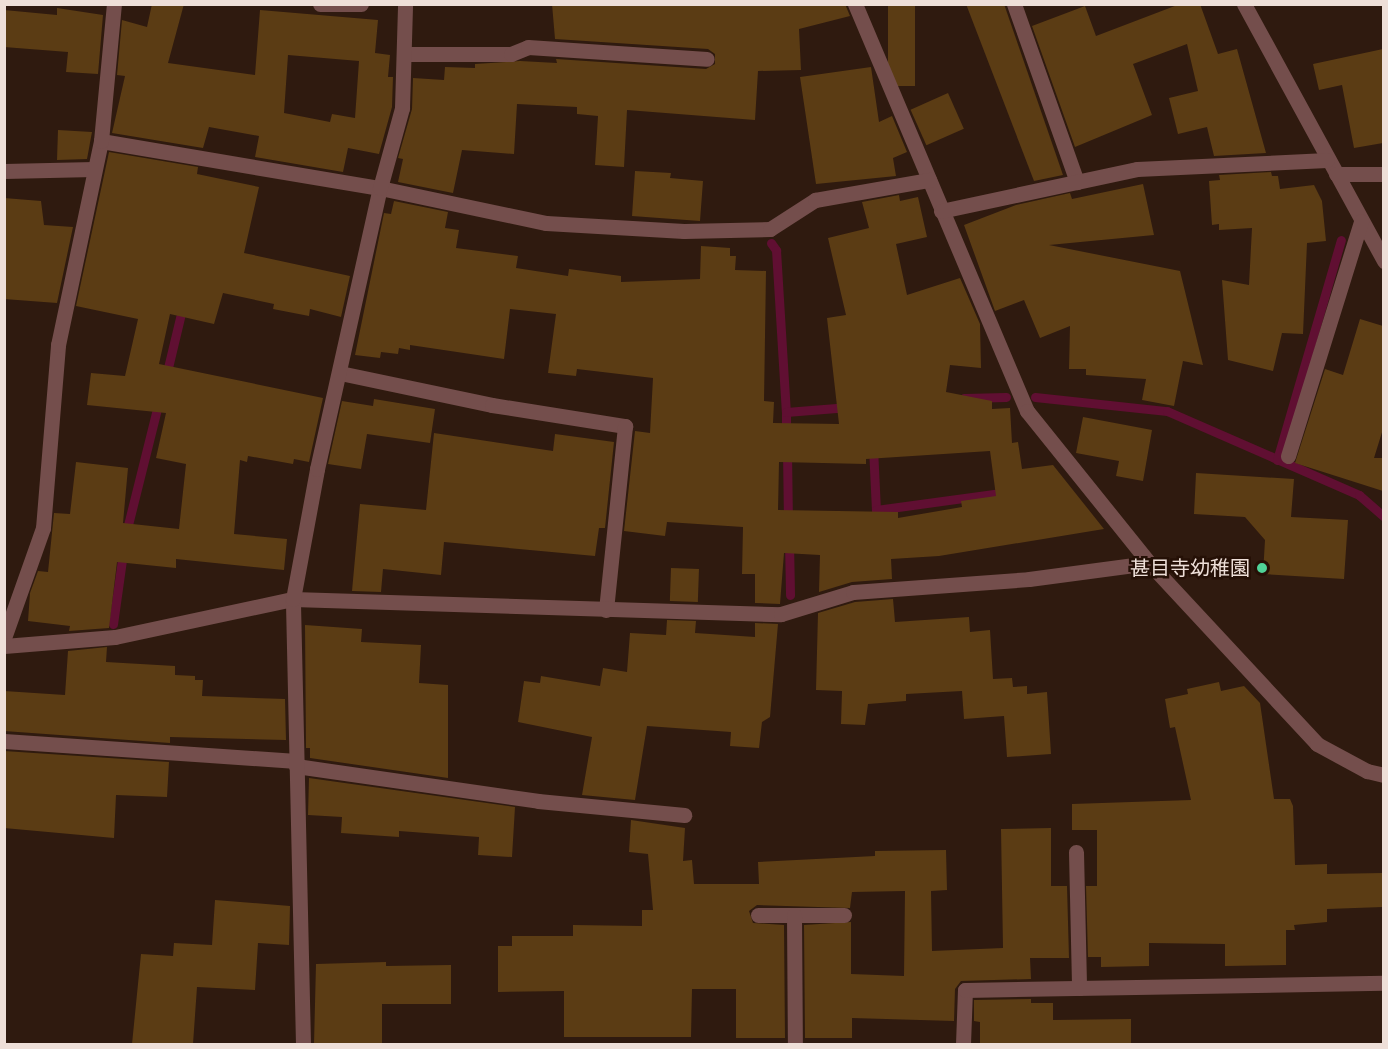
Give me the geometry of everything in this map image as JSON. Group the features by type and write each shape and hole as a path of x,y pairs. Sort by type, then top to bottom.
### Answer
{"street":[{"path":"4,638 43,528 58,345 101,141 114,4"},
{"path":"320,4 361,4"},
{"path":"303,1044 293,599 380,188 402,108 405,4"},
{"path":"855,4 1018,396 1149,563 1317,744 1367,771 1383,775"},
{"path":"1014,4 1077,182"},
{"path":"1244,4 1383,261"},
{"path":"405,54 511,54 528,47 707,59"},
{"path":"101,141 380,188 546,223 684,231 770,230 815,200 929,180"},
{"path":"942,211 1137,169 1327,160"},
{"path":"4,171 94,169"},
{"path":"1336,174 1383,174"},
{"path":"1288,456 1361,221"},
{"path":"340,372 492,405 625,426 606,610"},
{"path":"4,646 115,637 293,599 781,614 853,592 1029,579 1149,563"},
{"path":"4,741 296,764 538,801 684,815"},
{"path":"1076,852 1079,988"},
{"path":"758,915 844,915"},
{"path":"794,915 795,1044"},
{"path":"963,1044 965,990 1383,983"}],"building":[{"path":"152,4 184,4 168,63 255,75 260,10 378,20 375,53 390,55 388,77 393,77 392,107 379,154 348,148 343,172 255,157 259,136 209,127 203,148 112,133 125,76 117,75 122,20 147,27","holes":["288,55 359,61 355,118 332,114 330,122 284,113"]},
{"path":"552,4 845,4 850,16 799,29 801,70 758,71 755,120 627,110 624,167 595,165 598,116 577,114 577,107 517,104 514,154 462,150 453,193 398,182 403,159 398,158 412,109 413,78 444,80 445,67 475,68 475,64 520,61 557,63 556,59 706,69 715,64 715,54 708,49 555,39"},
{"path":"888,4 915,4 915,86 888,86"},
{"path":"966,4 1004,4 1063,175 1034,181"},
{"path":"1180,4 1200,4 1218,54 1237,49 1266,153 1214,156 1207,127 1178,134 1169,98 1198,91 1187,44 1133,64 1152,115 1075,147 1032,26 1085,6 1096,36"},
{"path":"57,8 103,15 98,74 66,72 68,52 4,47 4,10 57,15"},
{"path":"1383,49 1383,143 1354,148 1342,85 1319,90 1313,64"},
{"path":"871,67 879,122 892,116 907,152 893,158 896,176 816,184 800,77"},
{"path":"948,93 964,129 926,145 911,110"},
{"path":"58,130 92,132 87,159 57,160"},
{"path":"109,152 198,167 197,174 259,187 244,253 350,276 341,317 310,309 309,316 273,309 274,304 223,293 214,324 170,314 159,364 323,398 309,462 294,459 293,464 248,456 247,462 240,460 234,534 287,539 284,570 176,559 176,568 117,562 109,628 69,631 70,626 28,621 30,593 38,571 48,572 54,513 70,514 76,462 128,468 123,523 179,529 186,464 156,458 166,413 87,405 91,373 125,376 138,319 76,306"},
{"path":"635,171 671,173 670,178 703,181 700,221 632,216"},
{"path":"1271,172 1272,176 1278,176 1280,189 1314,185 1322,201 1326,241 1307,243 1303,334 1282,333 1273,371 1228,360 1222,280 1249,285 1252,228 1219,230 1219,224 1212,225 1209,181 1220,180 1219,175"},
{"path":"1143,184 1154,235 1049,245 1180,271 1203,365 1183,361 1174,406 1142,400 1146,379 1086,375 1086,369 1069,369 1070,326 1040,338 1024,300 995,311 964,225 1016,205 1070,193 1072,199"},
{"path":"899,195 900,201 918,197 927,237 896,244 907,295 960,278 980,324 981,368 950,365 946,392 992,401 992,409 1010,408 1012,443 1018,442 1022,469 1053,465 1104,529 939,556 891,559 892,579 852,582 819,592 820,555 784,553 780,604 755,603 755,574 742,574 743,527 667,522 665,536 624,531 635,431 650,433 653,378 577,369 576,376 548,373 556,314 510,309 504,359 410,345 410,350 399,348 398,354 381,352 380,358 355,355 384,213 391,214 394,201 448,212 445,228 459,230 456,248 518,256 516,268 568,276 569,269 621,276 621,282 700,279 701,246 730,248 730,256 736,256 735,270 766,271 764,401 774,402 773,423 839,424 827,318 846,315 828,238 869,228 862,202","holes":["990,451 996,496 961,501 962,507 898,518 898,512 778,510 779,462 866,464 866,459"]},
{"path":"4,198 41,201 44,225 73,227 57,303 4,299"},
{"path":"1360,319 1383,326 1383,429 1374,458 1383,458 1383,491 1295,463 1325,369 1343,375"},
{"path":"374,399 435,409 430,443 367,434 361,469 328,464 342,401 373,406"},
{"path":"1083,417 1152,430 1143,481 1116,476 1119,461 1076,453"},
{"path":"434,433 553,451 555,434 614,442 605,528 599,528 595,556 444,542 441,575 383,569 381,592 352,591 360,504 426,510"},
{"path":"1196,473 1294,479 1291,517 1348,520 1344,579 1263,574 1265,540 1245,517 1194,514"},
{"path":"671,568 699,569 698,602 670,601"},
{"path":"893,599 895,622 969,617 970,632 990,630 993,679 1012,678 1013,687 1027,686 1027,694 1047,692 1051,754 1007,757 1004,716 964,719 962,691 906,694 906,701 868,704 865,725 841,724 842,691 816,690 818,613 855,602"},
{"path":"667,620 696,621 695,633 755,637 755,623 778,624 770,717 762,722 759,748 730,746 731,732 647,726 635,800 582,795 592,737 518,722 524,681 540,683 541,676 600,686 603,668 627,672 630,633 666,635"},
{"path":"305,625 362,629 361,642 421,645 419,683 448,685 448,778 310,758 310,748 306,748"},
{"path":"107,647 106,662 175,666 175,675 195,676 195,680 203,680 202,696 285,699 286,740 170,737 170,743 4,731 4,691 65,695 68,651"},
{"path":"1219,682 1221,691 1244,686 1260,703 1274,799 1290,799 1293,806 1295,865 1327,864 1327,874 1383,873 1383,907 1327,909 1327,922 1294,925 1295,930 1286,930 1286,965 1225,966 1225,944 1149,943 1149,966 1101,967 1101,957 1088,957 1086,886 1097,886 1097,830 1072,830 1072,804 1191,800 1175,727 1170,728 1165,699 1188,694 1187,689"},
{"path":"4,751 169,762 167,797 116,795 114,838 4,828"},
{"path":"309,778 515,807 512,857 478,855 479,837 399,831 399,837 341,833 342,817 308,815"},
{"path":"631,820 685,828 683,861 692,860 694,884 759,884 758,862 875,856 875,851 946,850 947,890 931,891 932,951 1003,948 1001,829 1051,828 1051,886 1067,886 1069,958 1030,958 1031,979 961,981 955,989 954,1021 852,1018 852,1038 805,1038 804,925 851,922 851,974 904,976 905,891 852,892 850,908 757,905 749,911 753,923 784,925 785,1038 736,1038 736,989 692,989 691,1037 564,1037 564,991 498,992 498,946 512,946 512,936 573,936 573,925 642,926 642,910 653,910 648,854 629,852"},
{"path":"215,900 290,906 289,945 258,943 255,990 197,987 193,1044 132,1044 141,954 173,956 174,943 212,945"},
{"path":"386,962 386,966 451,965 451,1004 382,1004 382,1044 314,1044 316,964"},
{"path":"1031,999 1031,1003 1053,1003 1053,1020 1131,1019 1131,1044 980,1044 980,1022 974,1021 974,1000"}],"waterway":[{"path":"1277,460 1341,240"},
{"path":"771,243 776,250 786,412"},
{"path":"166,376 183,305"},
{"path":"964,398 1006,397"},
{"path":"1035,397 1167,411 1359,495 1384,517"},
{"path":"126,533 159,401"},
{"path":"786,434 786,412 849,407"},
{"path":"873,447 876,510 1007,492"},
{"path":"787,451 788,521"},
{"path":"789,541 790,595"},
{"path":"113,624 123,553"}],"place":[{"name":"甚目寺幼稚園","path":"1262,568"}]}
